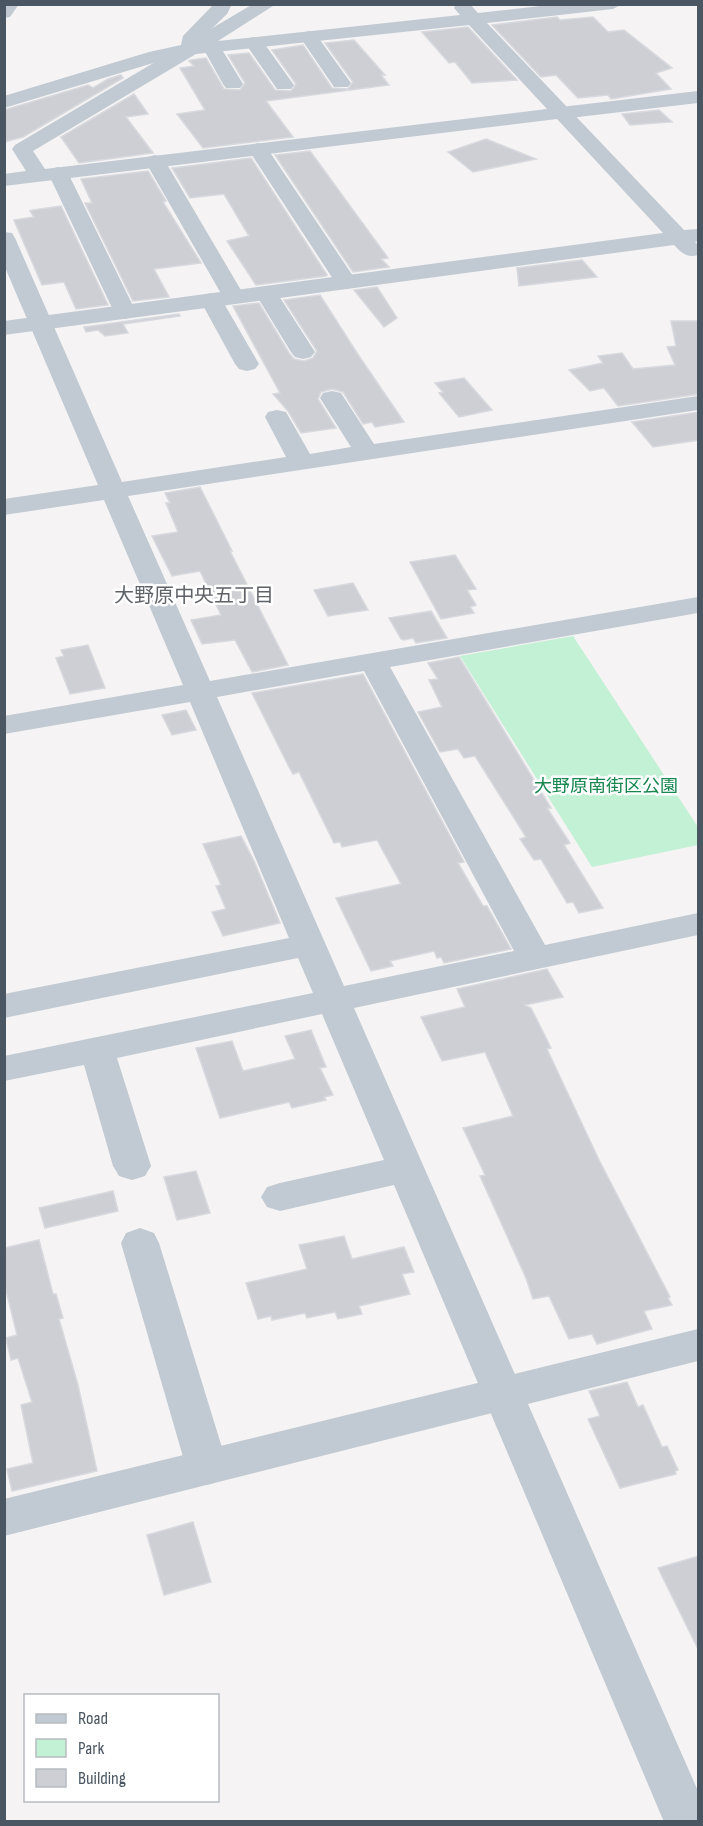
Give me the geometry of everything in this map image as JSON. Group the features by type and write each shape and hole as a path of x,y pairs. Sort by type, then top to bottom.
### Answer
{"street":[{"path":"4,13 10,4"},
{"path":"191,48 190,40 221,9 223,4"},
{"path":"124,312 49,174 22,149 267,4"},
{"path":"459,4 561,113 689,236 699,258"},
{"path":"4,102 156,56 191,48 212,48 613,4"},
{"path":"309,37 341,82"},
{"path":"254,43 284,85"},
{"path":"212,48 233,84"},
{"path":"4,180 699,97"},
{"path":"258,149 346,282"},
{"path":"155,161 234,297"},
{"path":"4,328 689,236"},
{"path":"4,238 43,323 113,491 202,692 333,1001 688,1821"},
{"path":"266,292 303,352"},
{"path":"211,300 247,364"},
{"path":"332,398 366,453"},
{"path":"4,507 699,403"},
{"path":"277,417 302,463"},
{"path":"4,725 699,605"},
{"path":"372,660 535,958"},
{"path":"4,1069 699,924"},
{"path":"4,1006 309,945"},
{"path":"97,1050 132,1166"},
{"path":"280,1197 406,1169"},
{"path":"140,1243 207,1467"},
{"path":"4,1518 699,1345"}],"green space":[{"name":"大野原南街区公園","path":"573,636 698,827 698,845 592,867 460,656"}],"building":[{"path":"557,17 560,20 593,17 608,32 624,30 672,68 656,73 671,89 611,99 608,95 578,98 556,75 541,77 492,25"},
{"path":"468,27 517,80 472,83 455,62 449,63 422,32"},
{"path":"354,40 385,75 381,75 389,85 266,101 293,137 203,148 177,114 205,110 180,68 194,66 189,61 191,60 206,58 224,89 240,90 245,83 228,55 249,53 275,90 291,91 296,84 272,50 303,45 332,88 348,89 353,82 325,43"},
{"path":"121,75 123,78 23,137 4,142 4,110 88,85 93,88 108,79"},
{"path":"134,94 148,114 126,117 153,153 79,163 61,137"},
{"path":"659,110 672,122 630,125 622,114"},
{"path":"486,139 536,159 473,172 448,152"},
{"path":"310,151 388,258 381,259 389,267 353,272 275,155"},
{"path":"251,158 326,276 256,285 227,241 249,236 224,194 190,198 172,168"},
{"path":"148,171 166,201 163,202 201,263 154,269 169,297 133,301 85,203 92,203 81,179"},
{"path":"61,206 108,305 76,309 64,282 42,285 14,220 34,217 30,211 33,210"},
{"path":"582,260 597,277 519,286 517,268"},
{"path":"377,287 397,318 384,327 354,290"},
{"path":"320,295 404,422 375,427 372,422 363,424 343,392 332,389 321,392 318,399 336,428 301,433 288,411 273,394 280,393 233,306 259,303 289,353 294,359 304,361 313,358 317,351 284,300"},
{"path":"179,314 180,316 123,324 128,333 105,336 98,330 86,332 84,327"},
{"path":"671,321 699,321 699,394 618,406 604,388 590,391 569,370 603,363 598,356 622,353 633,369 675,365 667,347 676,346"},
{"path":"464,378 492,410 459,417 439,393 443,392 435,383"},
{"path":"699,412 699,440 653,447 632,422"},
{"path":"200,487 288,665 252,672 235,640 202,644 191,620 221,615 200,571 172,576 152,536 178,532 166,503 170,503 165,493"},
{"path":"455,555 476,589 467,590 476,605 470,607 474,613 441,619 410,562"},
{"path":"353,583 368,610 328,616 314,590"},
{"path":"431,611 447,638 416,643 413,638 401,639 389,618"},
{"path":"88,645 105,688 70,694 56,658 64,656 61,650"},
{"path":"459,657 551,808 547,808 570,843 564,845 603,908 579,913 573,902 567,903 541,859 534,860 520,839 526,837 475,756 464,758 458,749 440,752 418,712 442,707 429,680 438,679 428,663"},
{"path":"363,674 464,862 458,863 483,906 487,906 511,949 444,963 441,957 437,958 434,951 390,961 393,966 371,971 336,898 401,884 377,840 342,847 340,842 334,843 299,772 293,774 252,693"},
{"path":"186,710 196,730 172,735 162,715"},
{"path":"241,836 280,923 223,936 212,912 226,909 216,886 221,885 203,844"},
{"path":"547,969 563,997 525,1005 531,1008 551,1048 547,1049 599,1160 670,1297 668,1298 672,1305 644,1311 652,1329 597,1344 592,1334 569,1339 549,1296 533,1299 526,1278 480,1176 485,1175 463,1128 513,1116 485,1052 442,1061 421,1017 465,1007 457,989"},
{"path":"311,1030 326,1067 320,1068 333,1095 324,1097 326,1100 292,1108 289,1102 220,1118 196,1048 232,1041 243,1071 295,1059 285,1036"},
{"path":"196,1171 210,1213 177,1220 164,1177"},
{"path":"113,1191 118,1211 45,1228 39,1208"},
{"path":"344,1236 352,1259 404,1247 414,1272 402,1274 410,1294 359,1306 362,1314 338,1319 335,1312 307,1318 305,1313 272,1320 271,1316 258,1319 246,1283 307,1269 299,1245"},
{"path":"39,1240 53,1294 56,1294 63,1318 59,1319 78,1385 97,1471 12,1491 7,1469 33,1463 21,1405 32,1402 18,1358 11,1360 6,1338 17,1335 4,1282 4,1248"},
{"path":"627,1382 638,1407 643,1405 662,1447 667,1446 678,1470 675,1471 676,1474 620,1488 588,1419 600,1416 589,1391"},
{"path":"193,1522 211,1582 164,1595 147,1535"},
{"path":"699,1556 699,1651 658,1568"}],"district":[{"name":"大野原中央五丁目","path":"194,596"}]}
